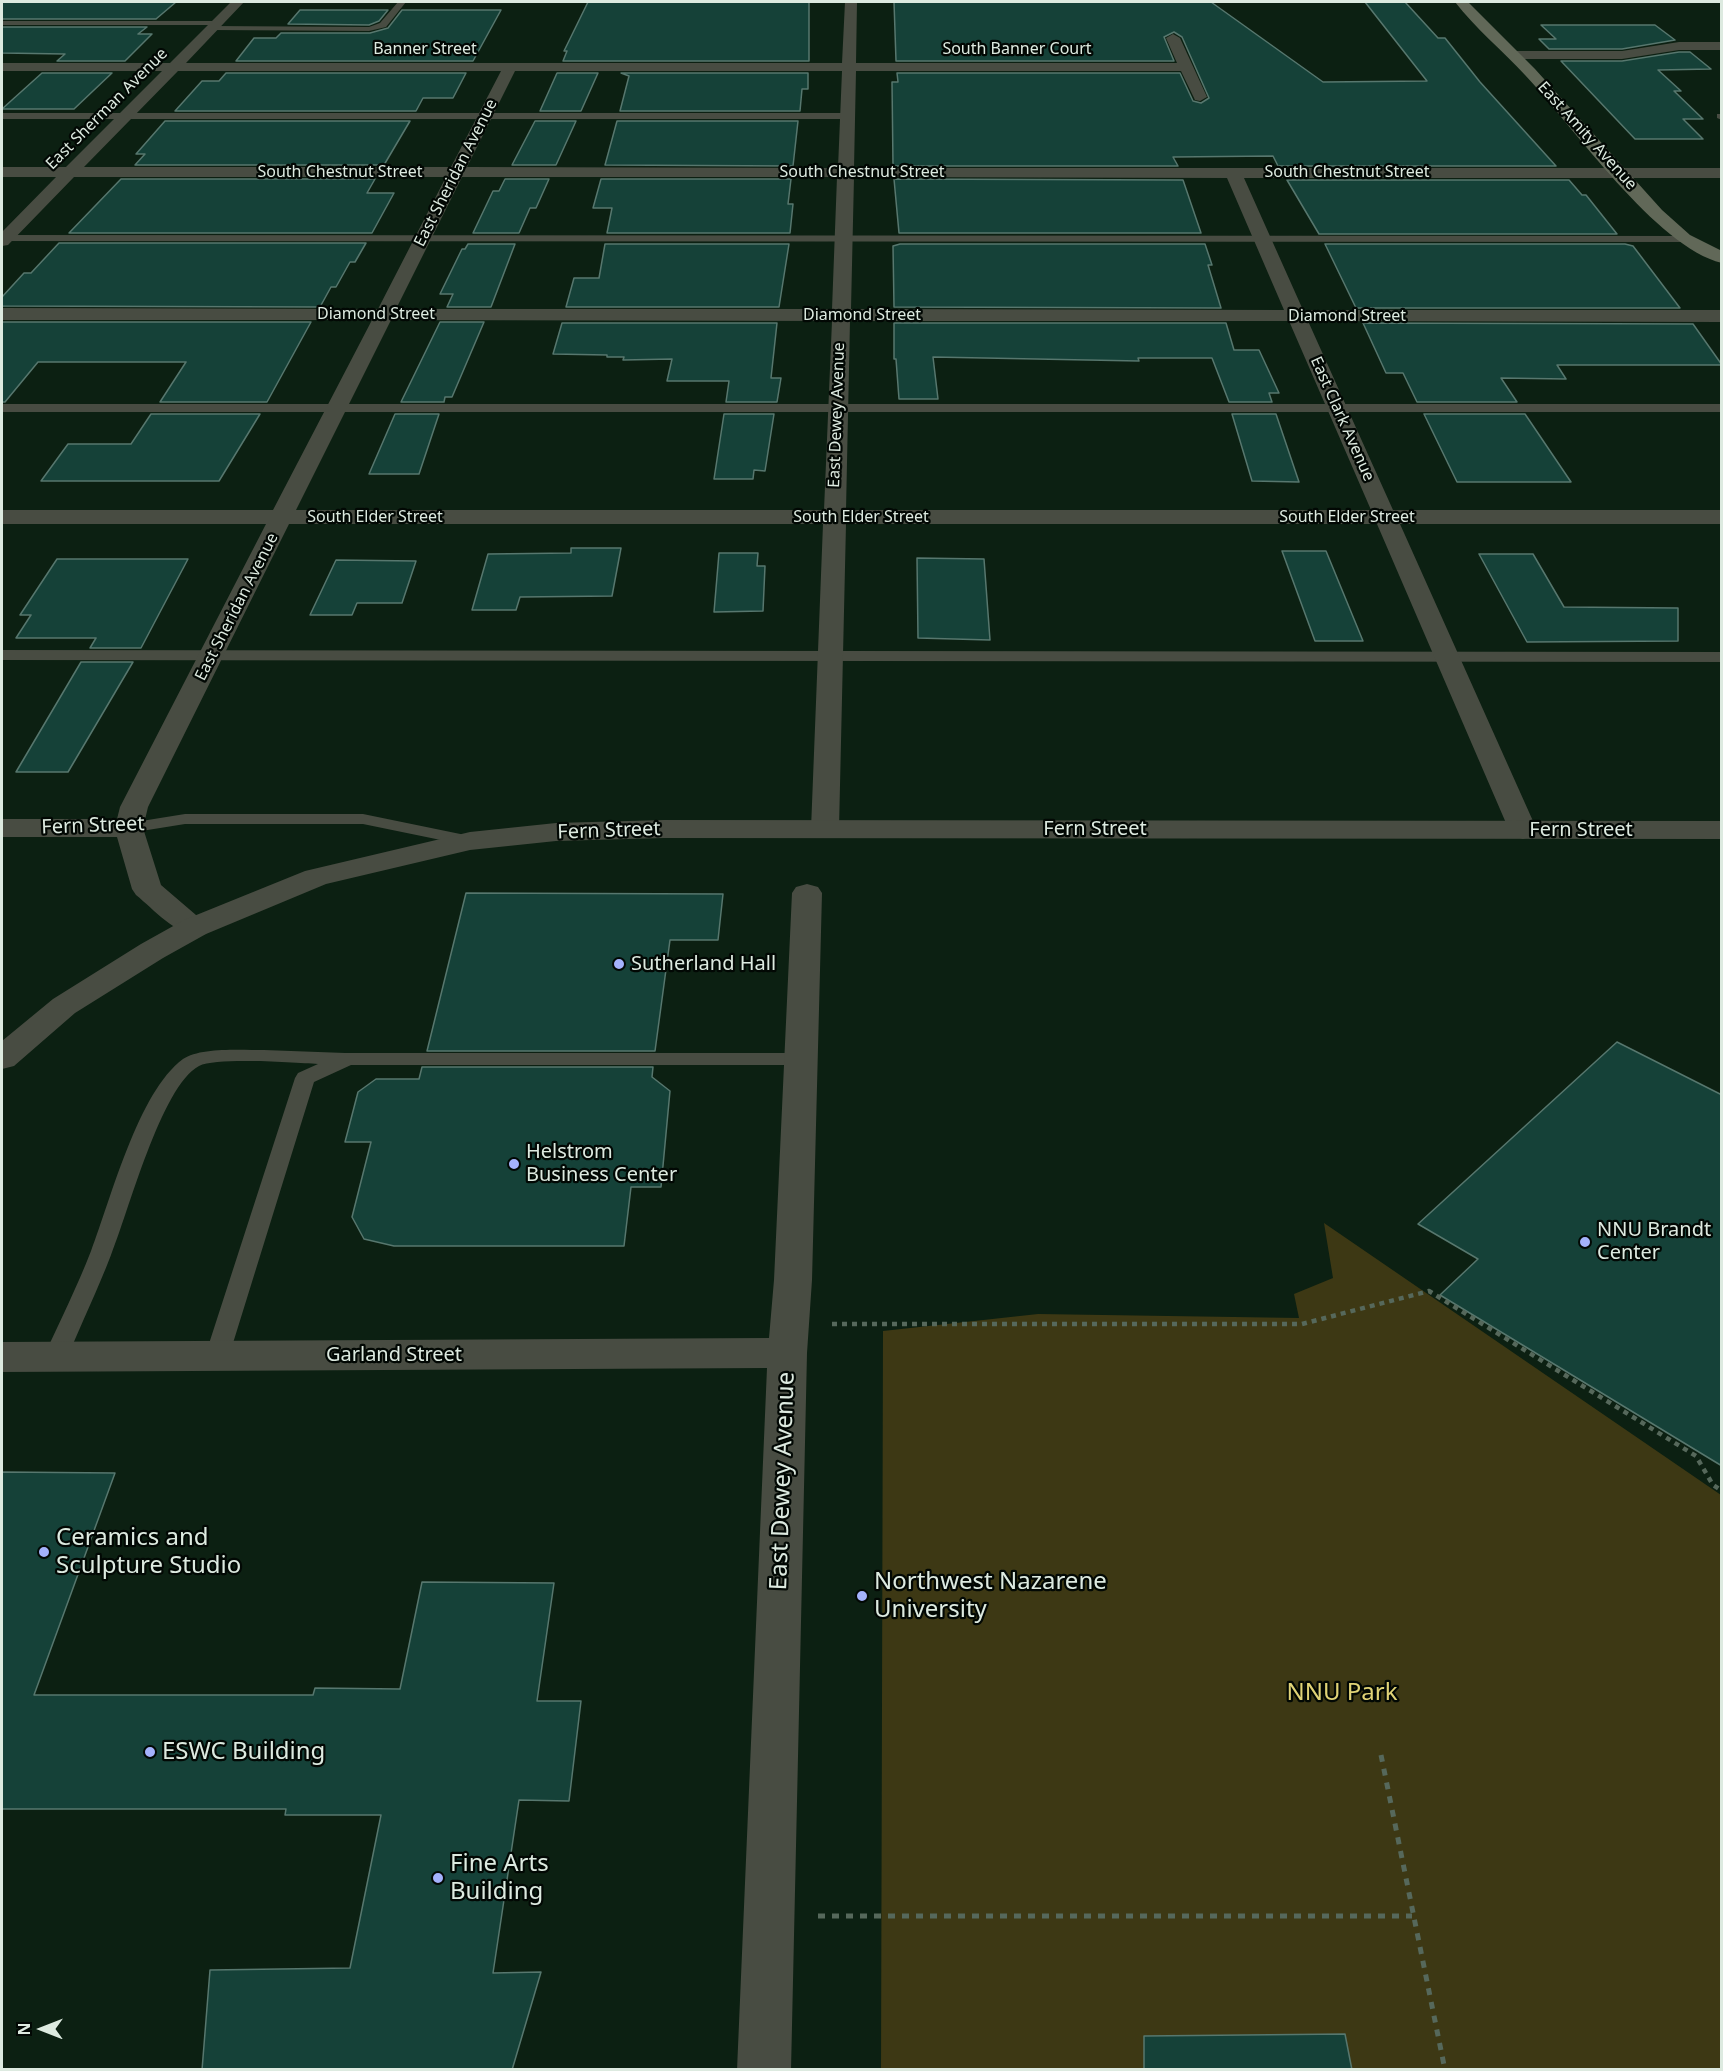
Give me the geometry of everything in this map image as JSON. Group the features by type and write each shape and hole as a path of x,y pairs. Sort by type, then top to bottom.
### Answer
{"main road":[{"name":"East Amity Avenue","path":"1461,2 1514,55 1656,214 1684,239 1722,258"}],"street":[{"name":"East Sherman Avenue","path":"3,239 238,2"},
{"name":"East Dewey Avenue","path":"825,829 850,2"},
{"path":"1173,38 1200,97"},
{"path":"1514,55 1622,56 1679,46 1722,46"},
{"name":"Banner Street","path":"2,67 848,67"},
{"name":"East Sheridan Avenue","path":"129,828 134,807 510,67"},
{"name":"South Banner Court","path":"848,67 1186,67"},
{"name":"South Chestnut Street","path":"2,172 1722,173"},
{"name":"East Clark Avenue","path":"1233,172 1523,830"},
{"name":"Diamond Street","path":"2,314 1722,316"},
{"name":"South Elder Street","path":"2,517 1722,517"},
{"name":"Fern Street","path":"2,828 129,828"},
{"path":"2,1058 64,1006 195,927 147,889 129,828"},
{"name":"Fern Street","path":"195,927 316,877 470,841 556,832 825,829 1722,830"},
{"name":"East Dewey Avenue","path":"764,2070 788,1338 807,893"},
{"name":"Garland Street","path":"2,1357 217,1356 788,1338"}],"lane":[{"path":"2,23 369,29 383,25 402,2"},
{"path":"2,116 847,116"},
{"path":"3,239 1684,239"},
{"path":"2,408 1722,408"},
{"path":"2,655 1722,657"},
{"name":"Fern Street","path":"129,828 185,819 363,819 470,841"},
{"path":"56,1356 93,1274 163,1095 176,1076 193,1061 221,1057 801,1059"},
{"path":"217,1356 305,1078 348,1059"}],"path":[{"path":"788,1338 1302,1324 1429,1291 1696,1456 1713,1485 1722,1491"},
{"path":"1381,1755 1445,2070"},
{"path":"769,1916 1412,1916"}],"green space":[{"name":"NNU Park","path":"1324,1223 1721,1495 1721,2069 881,2070 883,1331 1038,1314 1299,1318 1294,1294 1333,1278"}],"building":[{"path":"2,2 176,2 156,19 2,19"},
{"path":"588,2 809,2 809,61 563,61 567,51 564,51"},
{"path":"894,2 1211,2 1323,82 1427,81 1365,2 1405,2 1438,38 1445,38 1480,82 1556,166 1278,166 1273,156 1173,157 1178,166 893,166 892,82 898,82 897,73 1180,73 1193,101 1201,103 1209,98 1182,37 1174,32 1164,37 1174,61 896,61"},
{"path":"300,10 388,10 379,21 369,25 288,24"},
{"path":"402,10 501,10 473,61 236,61 254,38 276,38 281,33 370,33 388,28"},
{"path":"1541,25 1655,25 1675,40 1622,49 1549,49 1539,39 1556,39"},
{"path":"2,27 147,27 138,34 152,34 125,61 57,61 65,54 2,53"},
{"path":"1690,52 1711,69 1658,70 1681,91 1674,91 1703,119 1683,119 1703,139 1635,139 1561,61 1622,61"},
{"path":"42,73 112,73 74,109 2,109"},
{"path":"226,73 466,73 453,98 423,98 416,111 175,111 202,81 219,81"},
{"path":"557,73 598,73 581,111 540,111"},
{"path":"621,73 808,73 808,89 802,89 800,111 620,111 629,76"},
{"path":"165,121 410,121 384,165 135,165 145,154 136,154"},
{"path":"535,121 576,121 556,165 512,165"},
{"path":"617,121 798,121 793,166 605,165"},
{"path":"121,179 375,179 367,193 394,193 372,233 69,233"},
{"path":"505,179 549,179 536,208 530,208 519,233 473,233 493,191 499,191"},
{"path":"601,179 791,179 788,204 793,204 790,233 607,233 612,208 593,208"},
{"path":"894,179 1183,180 1201,233 899,233"},
{"path":"1287,180 1569,180 1582,195 1586,195 1617,234 1319,234"},
{"path":"59,243 366,243 355,262 350,262 336,287 331,287 320,307 2,306 2,297 24,273 31,273"},
{"path":"468,244 515,244 491,307 447,307 453,294 440,294 462,249 465,249"},
{"path":"605,244 789,244 779,307 566,307 574,278 599,278"},
{"path":"900,244 1205,244 1212,265 1208,265 1221,308 894,307 893,246"},
{"path":"1325,244 1625,244 1633,246 1680,308 1356,308"},
{"path":"2,322 311,322 267,402 160,402 186,362 38,362 5,402 2,402"},
{"path":"440,322 484,322 452,397 445,397 444,402 401,402"},
{"path":"562,323 777,323 771,378 781,378 777,402 726,402 729,381 667,381 672,359 623,360 624,357 607,357 607,355 553,354"},
{"path":"894,323 1226,323 1234,350 1259,350 1279,393 1269,393 1272,402 1229,402 1212,358 1138,358 1139,361 933,357 938,399 899,399 896,359 894,359"},
{"path":"1363,323 1693,324 1722,365 1557,365 1566,379 1501,378 1517,402 1417,402 1403,373 1386,373"},
{"path":"151,414 260,414 219,481 41,481 68,444 131,444"},
{"path":"395,414 439,414 419,474 369,474"},
{"path":"724,414 774,414 765,471 754,470 753,479 714,479"},
{"path":"1232,414 1276,414 1299,482 1252,481"},
{"path":"1424,414 1525,414 1571,482 1457,482"},
{"path":"571,548 621,548 612,596 520,597 516,610 472,610 488,554 571,553"},
{"path":"1282,551 1326,551 1363,641 1315,641"},
{"path":"719,553 758,553 757,566 765,566 763,611 714,612"},
{"path":"1479,554 1533,554 1564,607 1678,608 1678,641 1527,642"},
{"path":"917,558 984,559 990,640 918,638"},
{"path":"57,559 188,559 141,648 90,648 96,638 16,638 31,615 20,615"},
{"path":"336,560 416,561 402,603 357,603 352,615 310,615"},
{"path":"81,662 133,662 68,772 16,772"},
{"name":"Sutherland Hall","path":"466,893 723,894 718,940 670,940 655,1051 427,1051"},
{"name":"NNU Brandt Center","path":"1617,1042 1722,1095 1722,1466 1440,1295 1478,1259 1418,1224"},
{"name":"Helstrom Business Center","path":"422,1067 653,1067 652,1077 670,1091 661,1187 631,1187 624,1246 394,1246 364,1239 352,1217 371,1142 345,1142 358,1092 376,1079 419,1079"},
{"name":"Fine Arts Building","path":"2,1472 115,1473 34,1695 313,1695 315,1688 400,1689 422,1582 554,1583 537,1701 581,1701 569,1801 519,1800 493,1973 541,1972 512,2070 202,2070 210,1970 350,1968 381,1815 285,1815 286,1809 2,1809"},
{"path":"1345,2034 1352,2070 1144,2070 1144,2036"}],"place":[{"name":"Sutherland Hall","path":"619,964"},
{"name":"Helstrom Business Center","path":"514,1164"},
{"name":"NNU Brandt Center","path":"1585,1242"},
{"name":"Ceramics and Sculpture Studio","path":"44,1552"},
{"name":"Northwest Nazarene University","path":"862,1596"},
{"name":"ESWC Building","path":"150,1752"},
{"name":"Fine Arts Building","path":"438,1878"}]}
